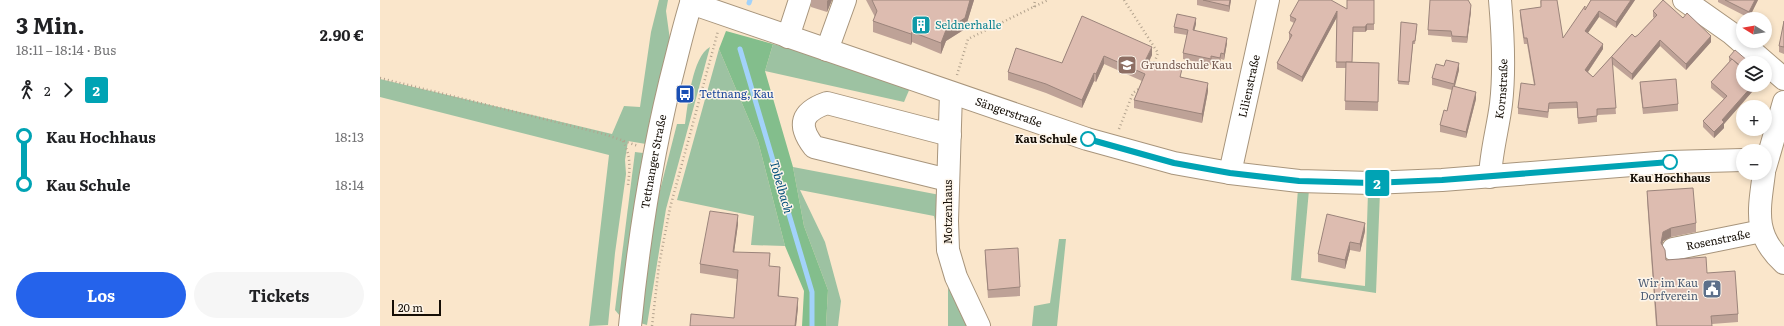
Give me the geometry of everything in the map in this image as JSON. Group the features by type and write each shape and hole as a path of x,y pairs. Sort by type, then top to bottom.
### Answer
{"street":[{"path":"788,37 800,0"},
{"path":"828,50 845,0"},
{"name":"Lilienstraße","path":"1230,173 1268,0"},
{"name":"Kornstraße","path":"1490,177 1503,75 1503,40 1500,0"},
{"path":"1684,0 1731,33 1784,79"},
{"name":"Sängerstraße","path":"692,1 723,14 788,37 1112,146 1174,163 1230,173 1299,181 1349,183 1442,180 1670,162 1736,160"},
{"name":"Tettnanger Straße","path":"630,326 642,226 655,150 669,87 692,1"},
{"name":"Motzenhaus","path":"951,92 947,221 948,250 956,277 979,326"},
{"name":"Rosenstraße","path":"1772,152 1784,102"},
{"path":"948,180 814,147 805,135 804,121 812,108 827,103 950,135"},
{"name":"Rosenstraße","path":"1765,180 1760,204 1762,231 1767,245 1784,263"},
{"name":"Rosenstraße","path":"1674,249 1762,231"}],"path":[{"path":"1034,7 1035,0"},
{"path":"951,92 968,39 1048,0"},
{"path":"1124,0 1158,53 1151,72"},
{"path":"652,326 659,265 670,208 723,14"},
{"path":"380,78 604,134 655,150"},
{"path":"1112,146 1133,93 1147,84"}],"green space":[{"path":"659,0 668,0 666,11 670,40 646,144 628,141 625,160 626,174 615,253 608,325 589,326 609,155 380,97 380,79 612,134 624,106 640,107 651,32"},
{"path":"726,31 773,44 765,71 793,167 804,226 828,290 826,326 802,326 804,291 785,246 758,141 719,49"},
{"path":"773,44 812,54 910,88 904,102 765,71"},
{"path":"710,47 666,209 647,325 640,323 649,240 658,198 677,124 685,124 689,93 695,70 704,52"},
{"path":"719,49 758,141 785,246 751,245 754,216 677,200"},
{"path":"635,152 643,153 620,316 615,310"},
{"path":"793,167 940,195 971,326 948,326 948,284 934,216 800,190 825,242 841,301 838,326 826,326 828,290 804,226"},
{"path":"1298,189 1309,190 1301,278 1365,286 1368,192 1380,192 1376,293 1291,280"},
{"path":"1059,239 1066,239 1057,326 1032,326 1034,306 1050,303"}],"building":[{"name":"Seldnerhalle","path":"872,0 970,0 965,18 946,30 941,43 912,32 911,34 873,21 877,11"},
{"path":"1203,0 1230,0 1229,6"},
{"path":"1299,0 1331,0 1347,9 1347,0 1374,0 1374,24 1367,24 1365,27 1353,27 1352,62 1336,62 1337,11 1302,77 1277,63 1292,35 1289,33 1296,19 1290,16"},
{"path":"1430,0 1468,0 1471,5 1467,37 1452,36 1451,31 1428,30"},
{"path":"1541,0 1557,0 1563,38 1585,6 1585,10 1591,0 1631,0 1616,22 1599,11 1585,31 1603,44 1585,70 1593,77 1632,34 1635,37 1638,35 1657,15 1653,11 1663,0 1683,18 1687,13 1711,36 1686,64 1660,40 1632,74 1612,57 1616,108 1597,109 1597,116 1578,118 1577,102 1549,103 1548,112 1518,108 1521,83 1535,85 1527,38 1524,38 1520,10 1541,7"},
{"path":"1725,0 1755,0 1749,12"},
{"path":"1177,14 1196,18 1193,30 1227,38 1224,54 1221,53 1220,58 1211,56 1211,59 1183,53 1188,30 1174,27"},
{"path":"1082,16 1152,47 1145,61 1182,69 1180,77 1208,83 1202,114 1134,100 1145,74 1104,56 1096,74 1094,73 1082,100 1046,84 1008,72 1016,48 1062,63"},
{"path":"1784,21 1784,47 1779,46"},
{"path":"1401,22 1417,24 1415,41 1413,41 1409,82 1398,81"},
{"path":"1735,50 1742,56 1736,56 1736,62 1729,57"},
{"path":"1732,59 1736,63 1736,92 1747,92 1740,100 1736,100 1736,104 1722,120 1724,122 1714,132 1703,121 1727,96 1711,82"},
{"path":"1446,60 1459,63 1454,84 1432,78 1436,64 1444,66"},
{"path":"1346,62 1379,63 1378,102 1345,101"},
{"path":"1676,79 1678,104 1643,108 1640,82"},
{"path":"1453,86 1476,92 1466,132 1440,125 1444,110 1447,111"},
{"path":"1693,188 1696,223 1671,228 1663,232 1661,243 1665,250 1666,260 1706,257 1707,273 1735,271 1738,314 1711,316 1712,326 1657,326 1647,191"},
{"path":"710,211 738,215 733,252 770,253 769,266 780,267 778,296 798,298 795,326 690,326 691,314 734,318 738,270 700,264"},
{"path":"1327,214 1365,223 1360,244 1350,242 1345,260 1318,254"},
{"path":"1018,248 1020,287 988,290 985,250"}],"waterway":[{"name":"Tobelbach","path":"740,49 812,292 812,326"}],"bus line":[{"name":"2","path":"1088,139 1174,163 1230,173 1299,181 1371,183 1442,180 1670,162"}],"place":[{"name":"Seldnerhalle","path":"921,25"},
{"name":"Grundschule Kau","path":"1127,65"},
{"name":"Tettnang, Kau","path":"685,94"},
{"name":"Kau Schule","path":"1088,139"},
{"name":"Kau Hochhaus","path":"1670,162"},
{"name":"Wir im Kau Dorfverein","path":"1712,289"}]}
